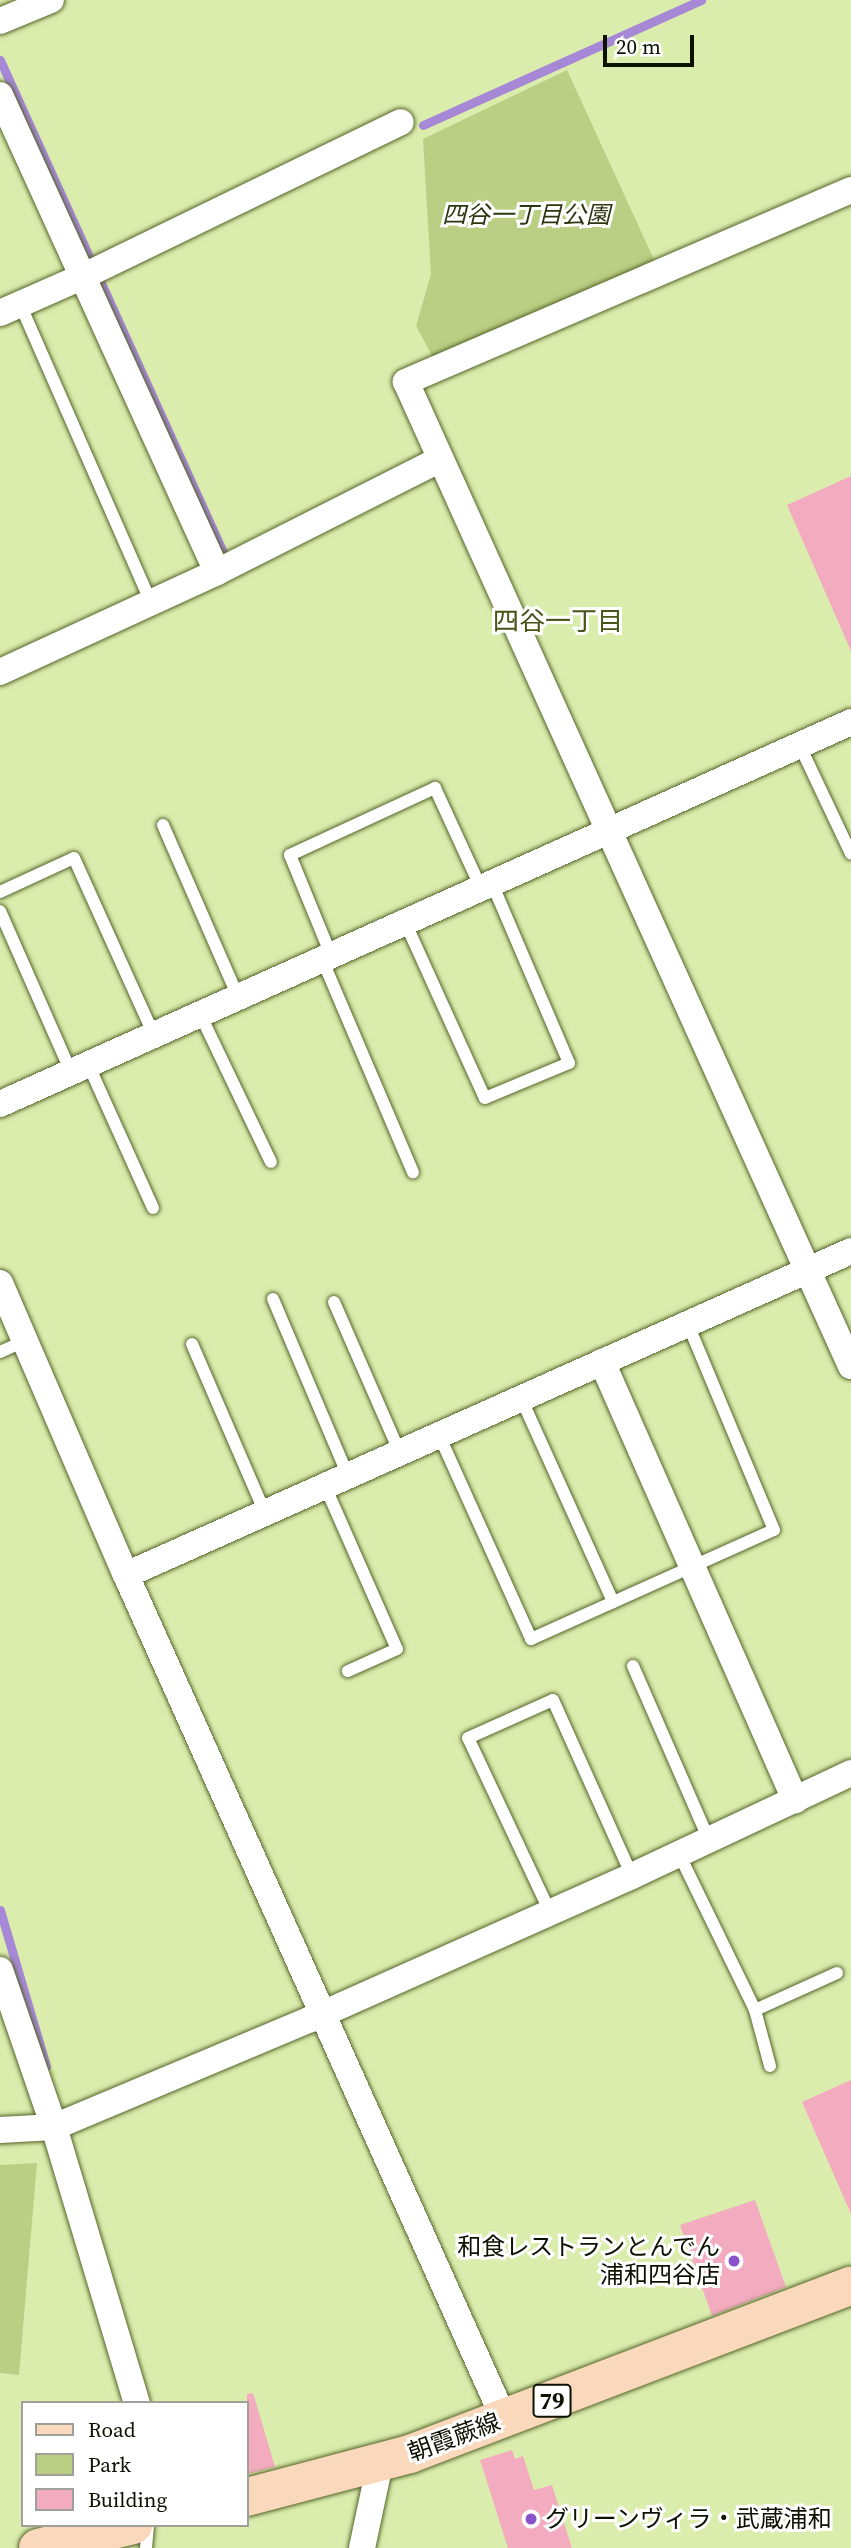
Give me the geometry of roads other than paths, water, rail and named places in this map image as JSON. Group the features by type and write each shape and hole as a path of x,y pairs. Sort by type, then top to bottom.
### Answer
{"main road":[{"name":"朝霞蕨線","path":"248,2497 380,2463 504,2419 851,2286"},
{"path":"38,2548 125,2527"}],"street":[{"path":"0,21 51,0"},
{"path":"0,95 217,572"},
{"path":"10,309 84,276 401,122"},
{"path":"851,190 407,382 439,460 851,1366"},
{"path":"0,672 217,572 439,460"},
{"path":"0,1104 851,722"},
{"path":"126,1575 851,1251"},
{"path":"0,1283 126,1575 504,2419"},
{"path":"602,1362 795,1800"},
{"path":"0,2130 54,2127 322,2014 632,1876 851,1773"},
{"path":"0,1970 54,2127 136,2401"},
{"path":"362,2548 380,2463"}],"lane":[{"path":"10,309 151,602"},
{"path":"800,746 851,854"},
{"path":"405,922 485,1098 569,1063 487,886 435,788 289,855 413,1172"},
{"path":"163,825 238,997"},
{"path":"0,892 74,858 154,1035"},
{"path":"0,911 153,1208"},
{"path":"200,1014 271,1162"},
{"path":"273,1299 397,1649 348,1671"},
{"path":"334,1302 400,1453"},
{"path":"439,1435 531,1639 774,1530 688,1324"},
{"path":"0,1352 25,1341"},
{"path":"192,1344 265,1513"},
{"path":"521,1398 613,1602"},
{"path":"634,1666 709,1840"},
{"path":"550,1912 468,1738 553,1700 632,1876"},
{"path":"679,1854 755,2010 770,2066"},
{"path":"755,2010 837,1973"},
{"path":"146,2548 148,2527"}],"waterway":[{"path":"423,125 701,0"},
{"path":"0,60 226,559"},
{"path":"0,1910 46,2066"}],"place":[{"name":"和食レストランとんでん 浦和四谷店","path":"734,2261"},
{"name":"グリーンヴィラ・武蔵浦和","path":"531,2519"}],"district":[{"name":"四谷一丁目","path":"558,622"}],"park label":[{"name":"四谷一丁目公園","path":"526,215"}]}
